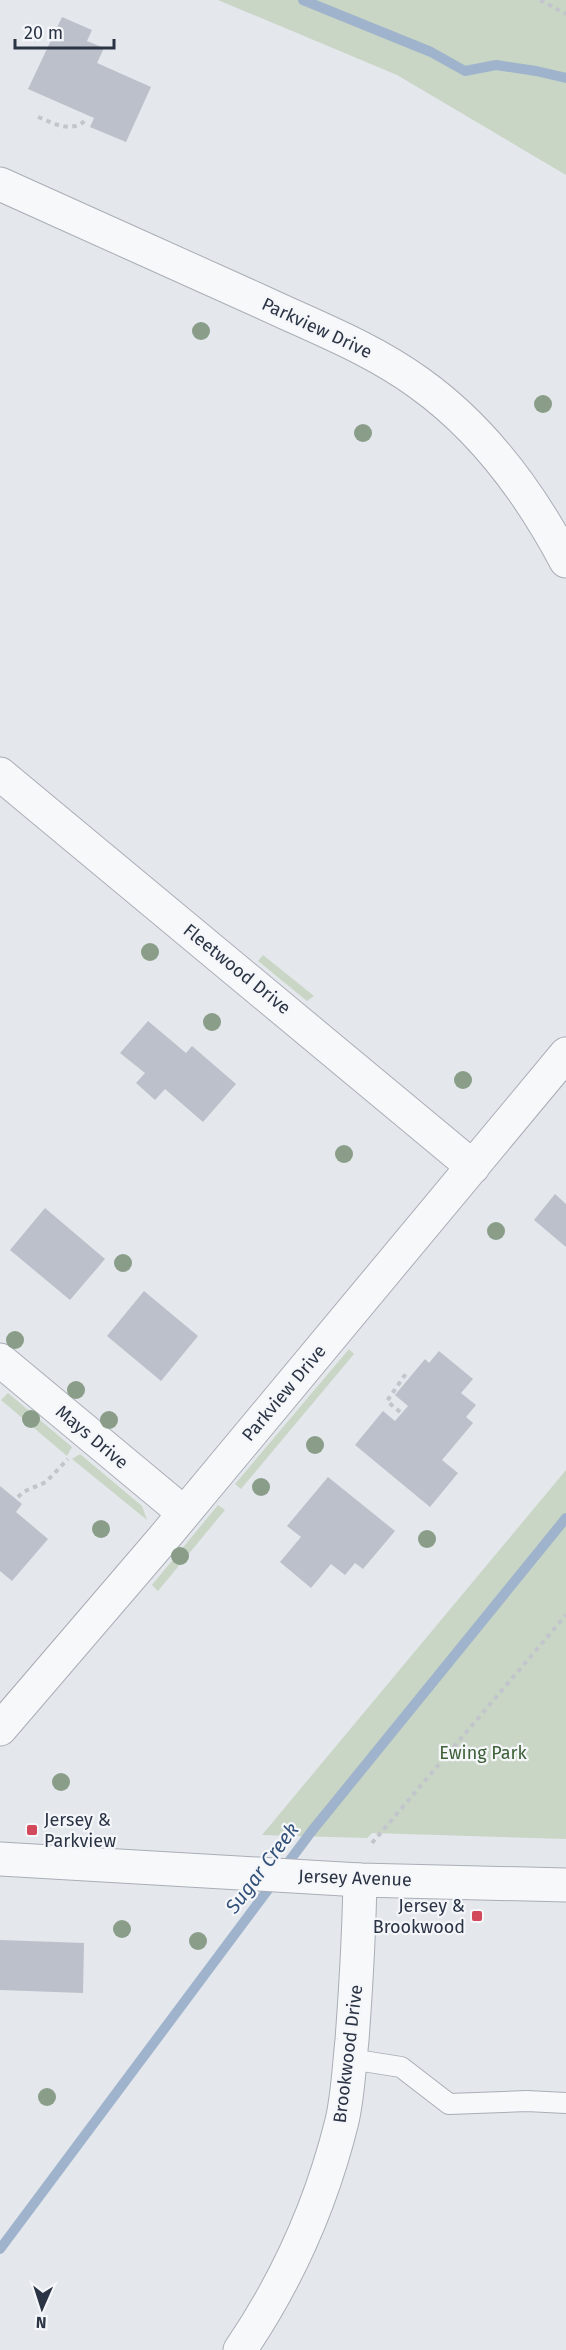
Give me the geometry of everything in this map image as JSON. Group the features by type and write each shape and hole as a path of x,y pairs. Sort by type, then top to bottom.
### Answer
{"street":[{"name":"Parkview Drive","path":"0,184 361,347 420,383 471,428 518,484 548,528 566,561"},
{"name":"Fleetwood Drive","path":"0,774 472,1167"},
{"name":"Parkview Drive","path":"0,1730 566,1054"},
{"name":"Mays Drive","path":"0,1360 184,1513"},
{"name":"Jersey Avenue","path":"0,1859 348,1879 566,1885"},
{"name":"Brookwood Drive","path":"240,2350 254,2329 297,2248 314,2210 342,2121 357,1976 348,1879"}],"lane":[{"path":"350,2059 401,2067 449,2104 527,2101 566,2103"}],"path":[{"path":"540,0 566,14"},
{"path":"38,117 65,128 74,128 87,120"},
{"path":"400,1412 387,1401 407,1372"},
{"path":"18,1497 55,1475 88,1434"},
{"path":"372,1843 566,1615"}],"green space":[{"path":"218,0 566,0 566,175 397,75"},
{"path":"263,955 314,996 307,1001 258,961"},
{"path":"349,1349 354,1354 241,1489 235,1484"},
{"path":"8,1393 72,1447 67,1456 1,1400"},
{"path":"80,1454 142,1506 147,1520 72,1459"},
{"name":"Ewing Park","path":"566,1470 566,1839 372,1833 367,1838 262,1835"},
{"path":"218,1505 225,1510 158,1591 152,1585"}],"building":[{"path":"62,17 92,30 87,41 104,48 97,63 151,87 126,142 90,127 94,118 28,89"},
{"path":"148,1021 186,1053 192,1046 236,1084 203,1122 165,1089 155,1100 136,1083 145,1073 120,1053"},
{"path":"555,1194 566,1204 566,1247 534,1220"},
{"path":"45,1208 105,1259 70,1300 10,1250"},
{"path":"144,1291 198,1336 161,1381 107,1336"},
{"path":"439,1351 473,1379 461,1393 476,1405 466,1417 473,1423 442,1460 458,1473 430,1507 355,1445 383,1411 395,1421 408,1406 395,1395 425,1359 429,1363"},
{"path":"328,1477 395,1531 363,1569 355,1563 345,1575 331,1564 311,1588 280,1562 301,1537 287,1526"},
{"path":"0,1486 22,1504 16,1512 48,1539 12,1581 0,1571"},
{"path":"0,1940 84,1943 83,1993 0,1990"}],"waterway":[{"name":"Sugar Creek","path":"303,0 431,52 465,71 496,65 566,78"},
{"name":"Sugar Creek","path":"0,2249 311,1832 566,1518"}],"place":[{"name":"Jersey & Parkview","path":"32,1830"},
{"name":"Jersey & Brookwood","path":"477,1916"}]}
